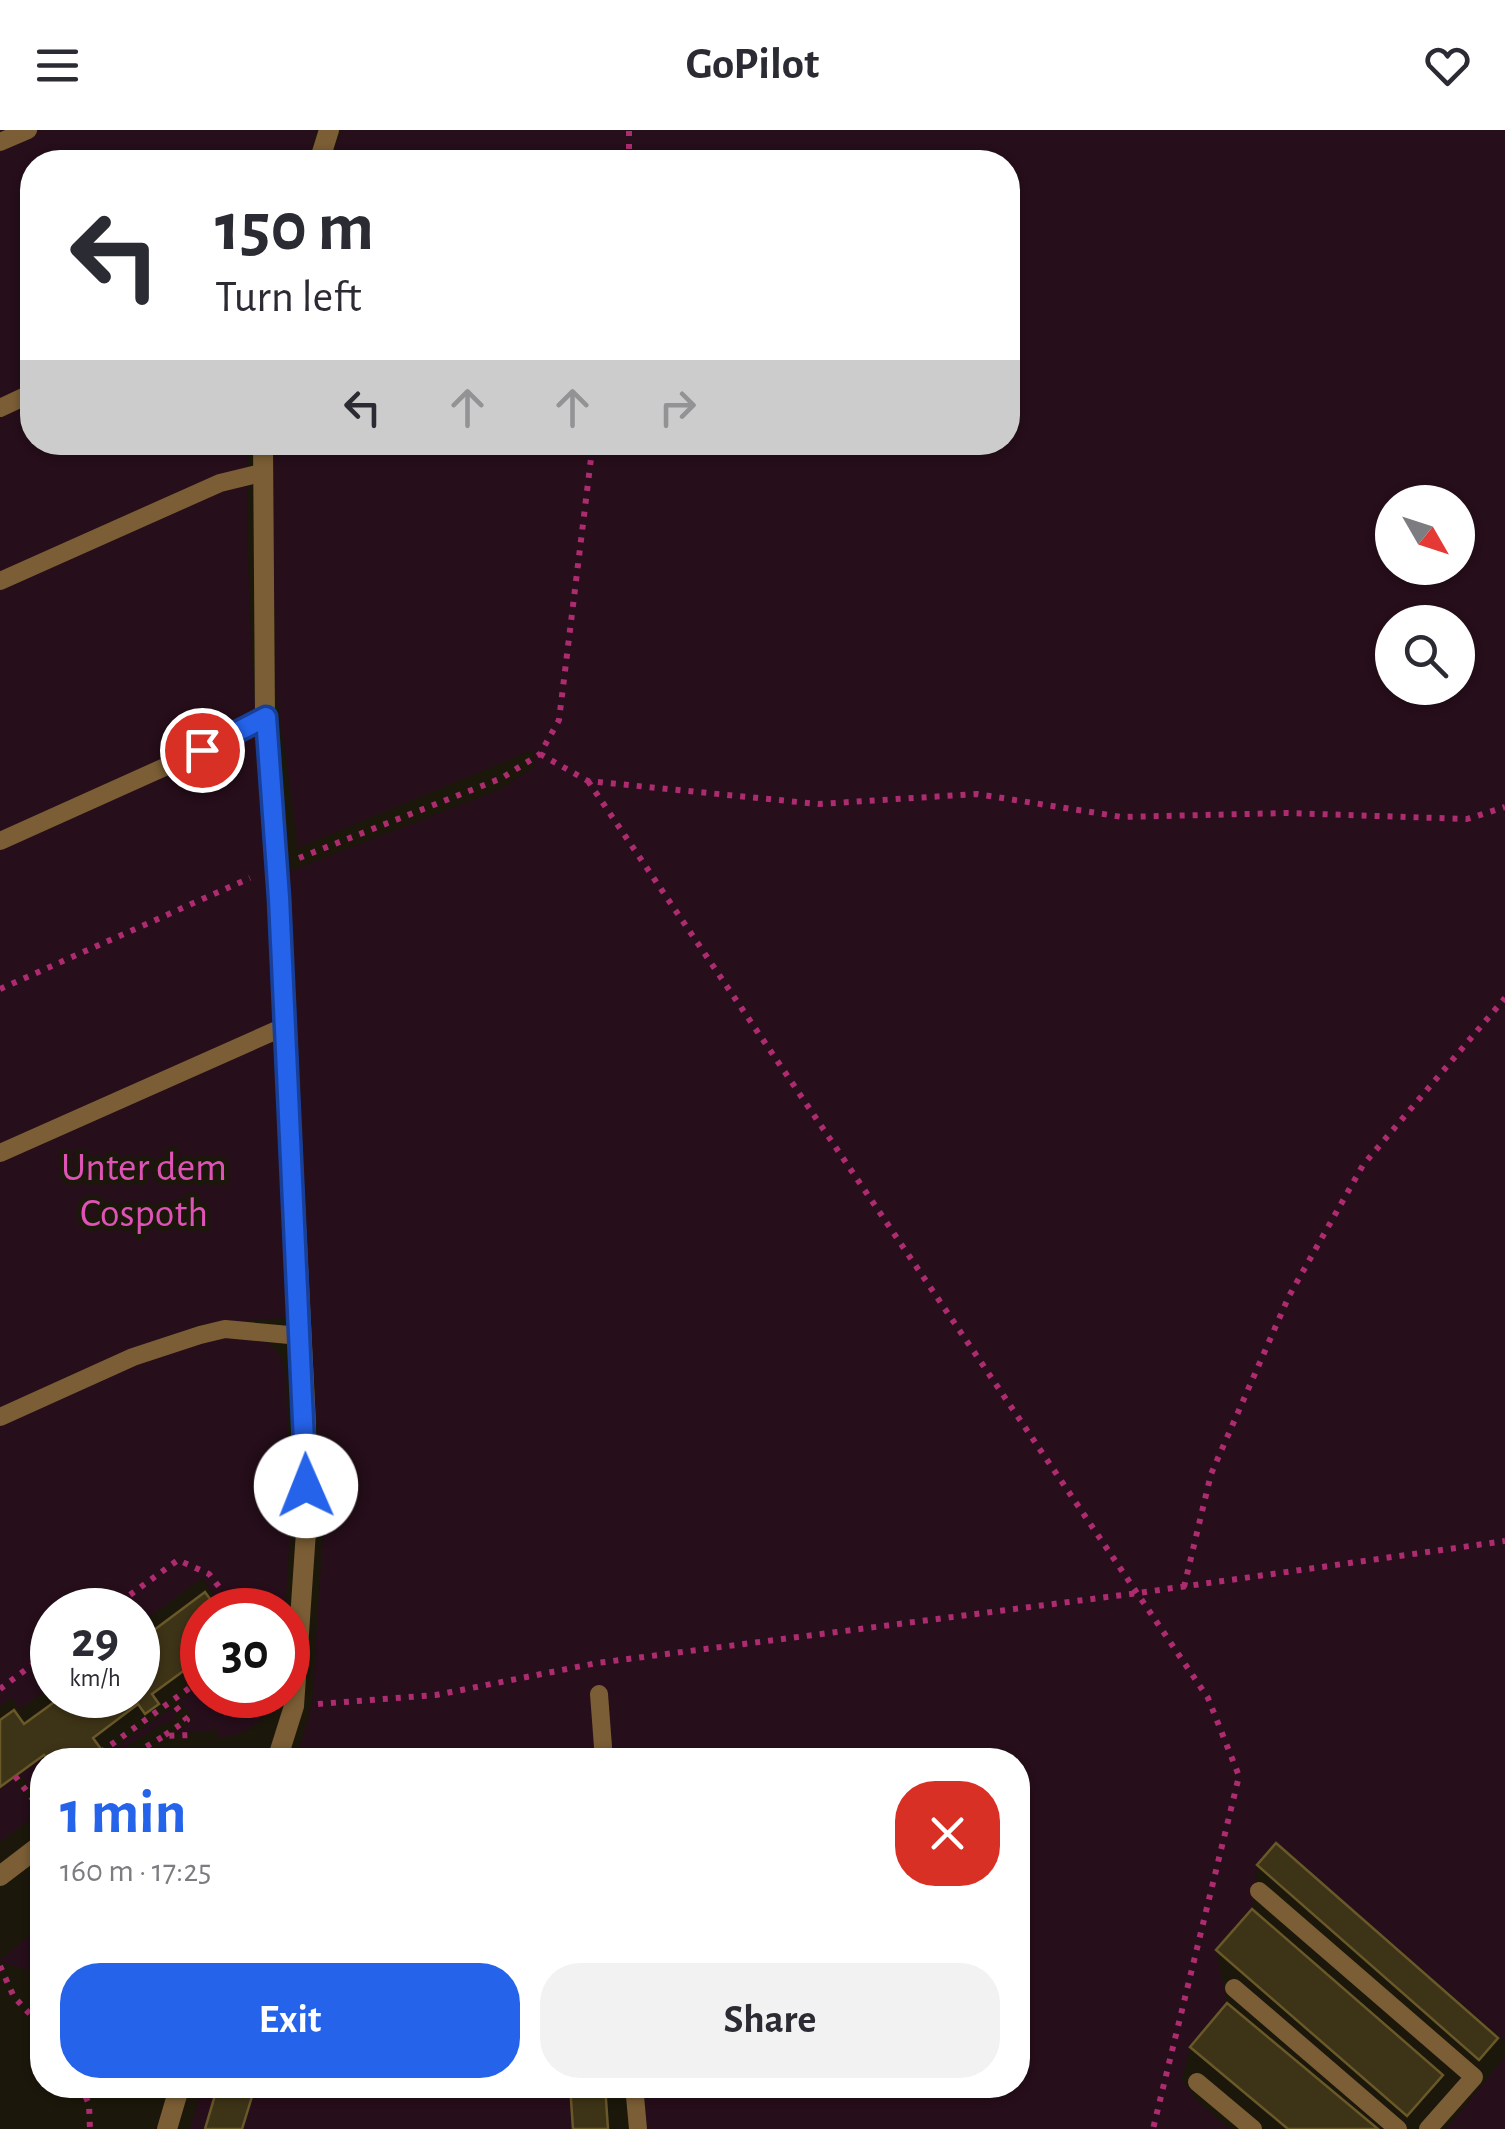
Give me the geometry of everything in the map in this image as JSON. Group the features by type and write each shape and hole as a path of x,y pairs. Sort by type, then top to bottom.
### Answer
{"street":[{"path":"261,455 266,717 278,866 307,1516 302,1588"},
{"path":"281,1748 290,1718"},
{"path":"0,1876 30,1853"},
{"path":"167,2129 176,2098"}],"lane":[{"path":"0,142 28,130"},
{"path":"0,581 220,484 260,472"},
{"path":"0,840 236,735 266,717"},
{"path":"0,1154 286,1026"},
{"path":"0,1417 133,1357 200,1334 225,1329 300,1336"},
{"path":"599,1694 603,1748"},
{"path":"1259,1890 1474,2077 1428,2129"},
{"path":"1234,1988 1398,2129"},
{"path":"1196,2082 1253,2129"},
{"path":"635,2098 638,2129"}],"path":[{"path":"0,989 278,866 502,778 540,754 559,720 592,455"},
{"path":"540,754 588,781 818,804 978,794 1122,817 1288,813 1467,820 1505,807"},
{"path":"588,781 1208,1698 1239,1776 1153,2129"},
{"path":"1184,1587 1210,1474 1289,1296 1362,1165 1505,998"},
{"path":"310,1705 436,1695 597,1662 1138,1594 1505,1541"},
{"path":"139,1588 178,1560 210,1574 220,1588"},
{"path":"0,1689 30,1666"},
{"path":"107,1748 180,1696"},
{"path":"164,1736 187,1720 172,1702"},
{"path":"15,1776 30,1795"},
{"path":"0,1966 14,1997 30,2014"},
{"path":"86,2098 90,2129"}],"green space":[{"name":"Unter dem Cospoth","path":"0,130 317,130 311,150 20,150 20,455 248,455 252,665 282,1070 293,1317 197,1325 134,1364 221,1339 243,1337 263,1341 277,1353 286,1374 290,1533 286,1588 209,1588 202,1578 188,1588 180,1588 180,1594 160,1609 160,1588 30,1588 30,1702 20,1709 11,1698 0,1706"},
{"path":"341,130 1505,130 1505,2041 1276,1844 1257,1865 1252,1909 1216,1950 1227,2003 1190,2047 1182,2079 1199,2103 1230,2129 642,2129 639,2098 1030,2098 1030,1748 299,1748 312,1704 323,1532 285,873 501,789 535,766 532,750 298,848 276,689 274,455 1020,455 1020,150 334,150"},
{"path":"170,1709 177,1716 169,1724 165,1722 125,1748 116,1748"},
{"path":"262,1718 245,1731 227,1737 217,1737 217,1730 174,1734 194,1719"},
{"path":"30,1765 30,1788 19,1773"},
{"path":"13,1778 30,1801 30,1820 0,1842 0,1787"},
{"path":"30,1935 30,1971 0,1960"},
{"path":"1505,2057 1505,2129 1446,2129"},
{"path":"199,2098 571,2098 573,2129 190,2129"}],"building":[{"path":"180,1611 180,1673 160,1688 160,1626"},
{"path":"14,1710 24,1724 32,1718 119,1718 93,1738 100,1748 30,1748 30,1765 0,1787 0,1720"},
{"path":"1276,1843 1498,2038 1479,2060 1257,1865"},
{"path":"1252,1909 1443,2075 1407,2116 1216,1950"},
{"path":"1227,2003 1378,2129 1288,2129 1190,2047"},
{"path":"214,2098 252,2098 242,2129 205,2129"},
{"path":"571,2098 606,2098 608,2129 573,2129"}],"route":[{"path":"202,750 266,717 279,898 306,1486"}]}
